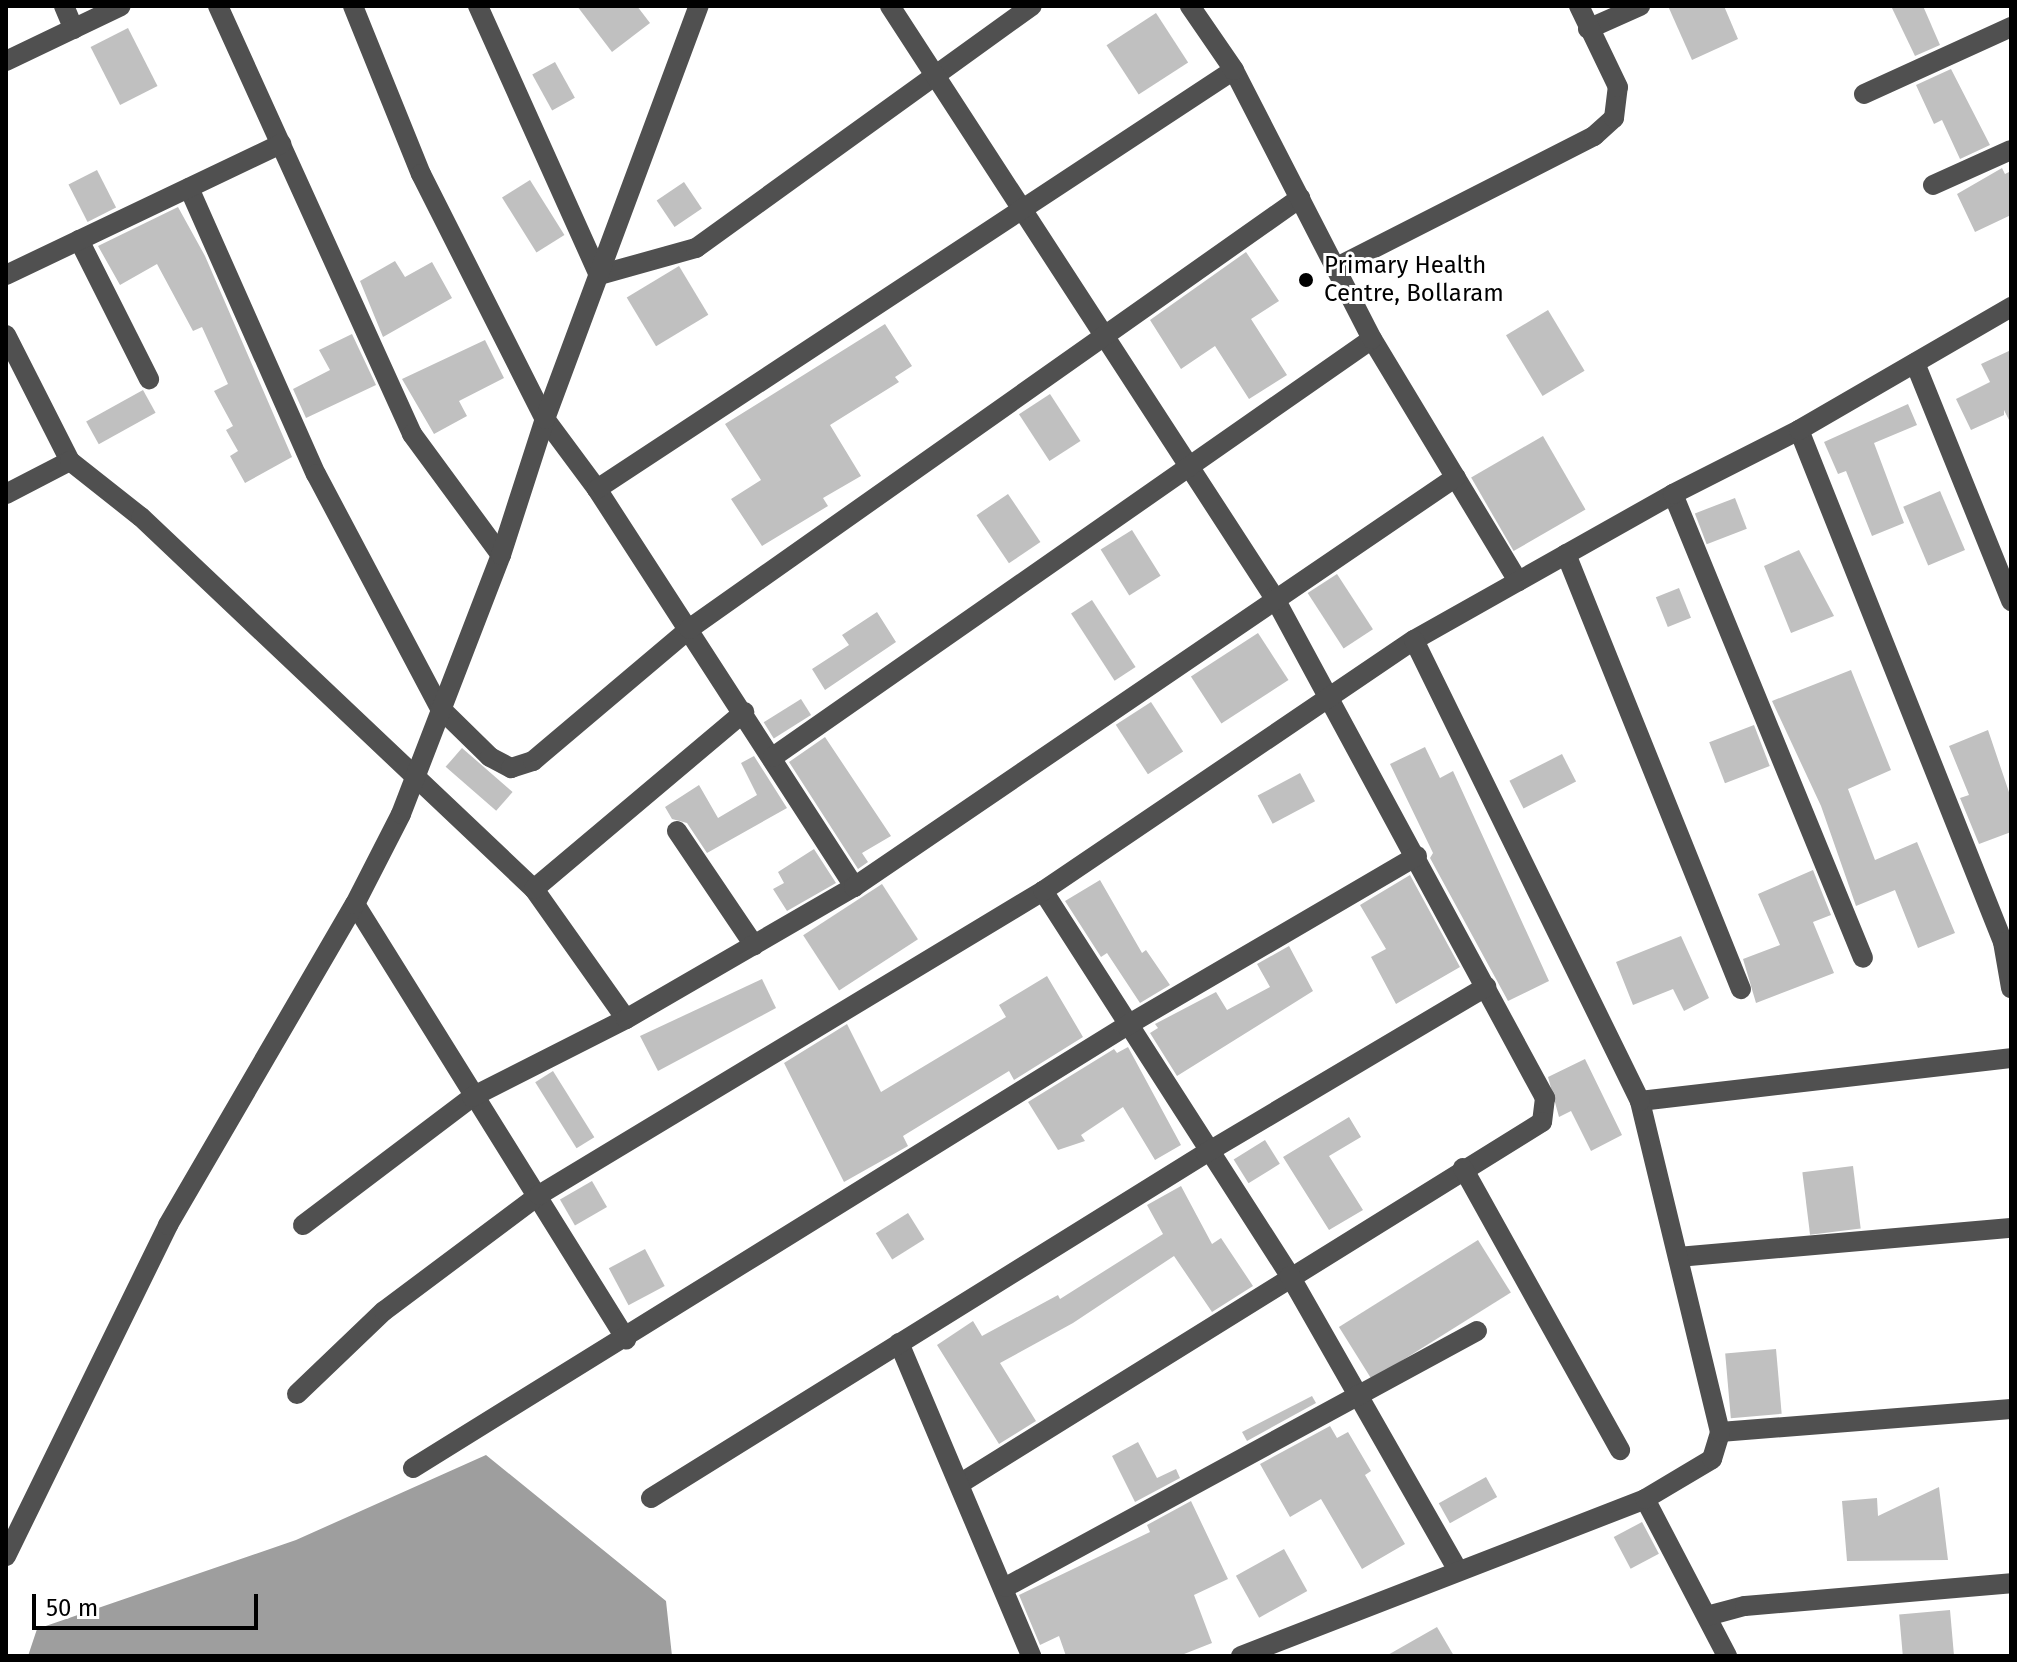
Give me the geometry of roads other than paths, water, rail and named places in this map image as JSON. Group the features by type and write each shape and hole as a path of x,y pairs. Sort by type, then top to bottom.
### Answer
{"street":[{"path":"64,6 74,29"},
{"path":"6,61 121,6"},
{"path":"218,6 412,434 501,555"},
{"path":"353,6 421,174 545,419 597,489 744,712 854,887"},
{"path":"478,6 599,275"},
{"path":"6,1556 168,1225 355,904 417,773 501,555 545,419 699,6"},
{"path":"890,6 1023,210 1100,336 1274,597 1330,694 1545,1098 1542,1122 1463,1168 961,1483"},
{"path":"599,275 696,248 1032,6"},
{"path":"1190,6 1234,70 1372,339 1518,581"},
{"path":"1335,268 1594,136 1614,118 1618,87 1579,6"},
{"path":"1588,29 1640,6"},
{"path":"1864,94 2011,27"},
{"path":"597,489 1234,70"},
{"path":"6,275 281,144"},
{"path":"1933,185 2011,150"},
{"path":"189,188 316,474 440,708 490,757 511,768 533,761 689,629 1100,336 1300,198"},
{"path":"79,240 149,379"},
{"path":"297,1394 384,1311 539,1195 1043,891 1414,640 1673,494 1799,430 2011,307"},
{"path":"773,757 1189,471 1372,339"},
{"path":"7,340 70,461 141,517 417,773 534,889 626,1019"},
{"path":"1915,363 2011,601"},
{"path":"1799,430 2003,942 2011,988"},
{"path":"6,494 70,461"},
{"path":"303,1225 472,1097 626,1019 854,887 1274,597 1456,477"},
{"path":"1673,494 1863,958"},
{"path":"1566,554 1741,989"},
{"path":"1247,1655 1645,1499 1695,1474 1712,1459 1720,1432 1640,1101 1414,640"},
{"path":"534,889 744,712"},
{"path":"677,831 754,945"},
{"path":"413,1468 626,1339 1126,1026 1417,856"},
{"path":"1043,891 1206,1153 1290,1276 1458,1570"},
{"path":"355,904 472,1097 539,1195 626,1339"},
{"path":"651,1498 1206,1153 1486,987"},
{"path":"1640,1101 2011,1058"},
{"path":"1463,1168 1620,1450"},
{"path":"1678,1257 2011,1228"},
{"path":"1006,1587 1477,1331"},
{"path":"899,1343 1006,1587 1031,1656"},
{"path":"1720,1432 2011,1409"},
{"path":"1645,1499 1727,1656"},
{"path":"1707,1616 1745,1606 2011,1583"}],"place":[{"name":"Primary Health Centre, Bollaram","path":"1306,280"}]}
